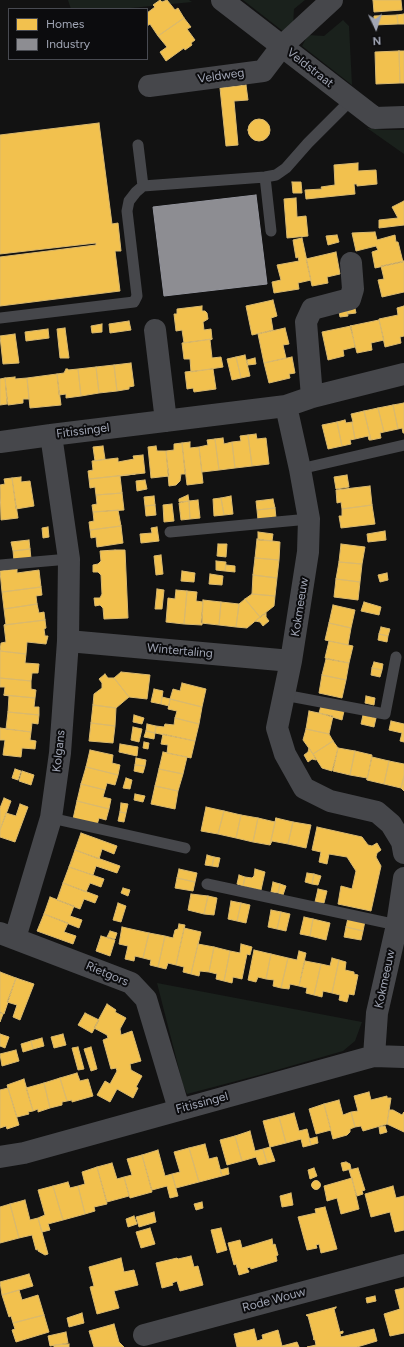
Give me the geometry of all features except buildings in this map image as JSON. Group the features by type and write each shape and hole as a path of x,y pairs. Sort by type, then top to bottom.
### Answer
{"street":[{"name":"Veldstraat","path":"222,0 375,118 404,117"},
{"name":"Veldweg","path":"149,86 263,71 282,46 332,0"},
{"path":"312,397 306,322 312,309 350,300 353,289 352,263"},
{"path":"155,330 166,421"},
{"name":"Fitissingel","path":"0,442 286,406 312,397 404,374"},
{"name":"Kokmeeuw","path":"286,406 309,519 308,552 291,661 277,728 285,754 304,788 330,801 377,812 391,824 402,842 404,853"},
{"name":"Kolgans","path":"7,935 51,818 60,753 68,641 69,559 51,435"},
{"name":"Wintertaling","path":"68,641 291,661"},
{"name":"Kokmeeuw","path":"374,1056 377,1013 397,925 404,878"},
{"name":"Rietgors","path":"7,935 131,983 146,999 179,1109"},
{"name":"Fitissingel","path":"0,1157 24,1153 374,1056 404,1057"},
{"name":"Rode Wouw","path":"144,1335 404,1265"}],"lane":[{"path":"0,318 134,302 137,296 127,211 129,201 136,192 143,186 265,178 276,175 286,168 308,143 351,100"},
{"path":"138,145 143,186"},
{"path":"265,178 271,232"},
{"path":"300,469 404,445"},
{"path":"170,532 309,519"},
{"path":"0,565 69,559"},
{"path":"284,695 385,714 396,657"},
{"path":"51,818 184,848"},
{"path":"207,884 397,925"}],"shaded area":[{"path":"68,0 189,0 192,2 131,8 71,8"},
{"path":"243,0 305,0 294,9 293,26 284,32"},
{"path":"343,20 349,26 352,85 302,46 308,35 324,36"},
{"path":"367,128 404,130 404,154"},
{"path":"157,983 362,1022 355,1041 343,1051 187,1094 183,1085"}]}
